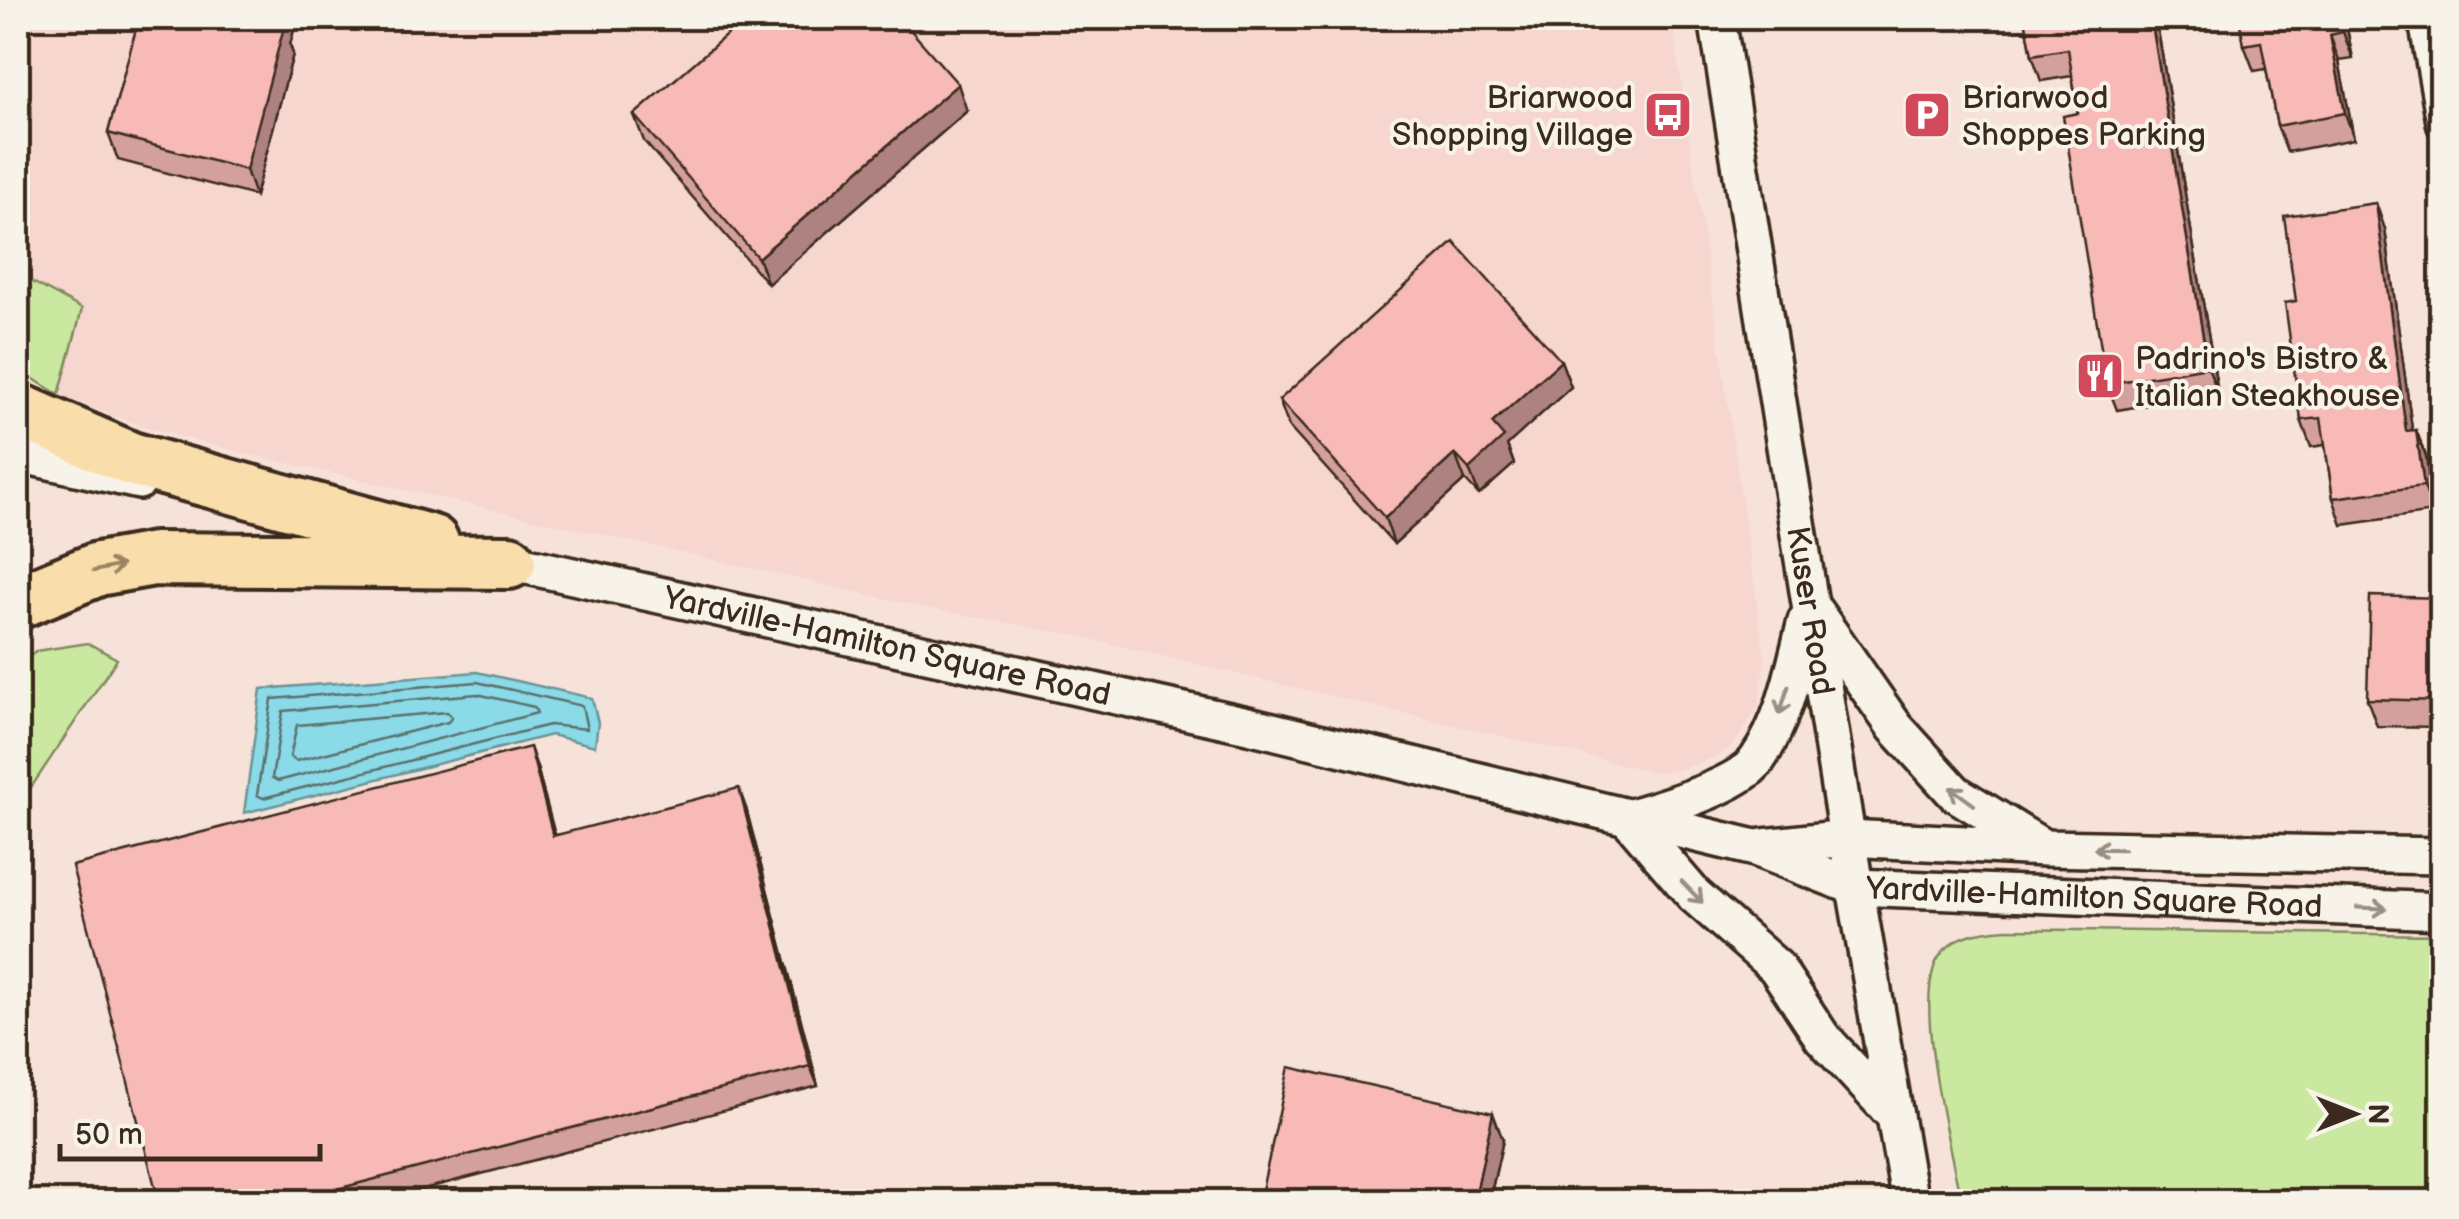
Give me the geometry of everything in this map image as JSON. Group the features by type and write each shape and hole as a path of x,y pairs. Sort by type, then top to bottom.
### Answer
{"highway":[{"path":"18,410 131,459 498,560"},
{"path":"18,602 98,569 154,559 498,560"}],"street":[{"name":"Kuser Road","path":"1717,18 1855,888 1910,1202"},
{"path":"2424,18 2442,125"},
{"name":"Yardville-Hamilton Square Road","path":"18,454 1248,725 1755,848 1855,888 2442,910"},
{"path":"1810,606 1783,708 1755,764 1692,800 1628,818 1694,895 1776,967 1822,1037 1895,1116"},
{"path":"1810,606 1895,727 1955,792 2044,848"},
{"name":"Yardville-Hamilton Square Road","path":"1755,848 1847,838 2044,848 2442,856"}],"shaded area":[{"path":"18,18 1672,18 1765,659 1759,706 1733,745 1716,757 1675,771 1653,772 1068,634 926,608 243,453 139,425 59,395 82,310 18,274"}],"green space":[{"path":"18,274 82,309 59,395 18,369"},
{"path":"88,643 117,659 18,807 18,664 36,651"},
{"path":"2008,929 2441,935 2441,1201 1961,1201 1931,1039 1931,977 1945,949 1961,938"}],"water":[{"path":"477,672 592,698 598,723 595,746 551,735 244,813 261,689"}],"building":[{"path":"139,18 281,18 278,26 284,27 246,170 108,133"},
{"path":"746,18 900,18 958,84 758,258 634,115"},
{"path":"2025,18 2151,18 2208,367 2107,384 2063,116 2078,113 2068,49 2032,55"},
{"path":"2239,18 2340,18 2343,32 2330,35 2345,113 2277,126 2261,42 2244,45"},
{"path":"2376,203 2406,431 2416,430 2424,486 2333,498 2321,418 2301,420 2285,303 2296,301 2284,216"},
{"path":"1454,242 1561,361 1492,423 1504,437 1469,469 1455,454 1385,518 1279,400"},
{"path":"2370,596 2442,598 2442,701 2367,699"},
{"path":"530,747 553,836 739,788 810,1066 287,1202 159,1202 72,866"},
{"path":"1289,1067 1493,1113 1474,1202 1312,1202 1262,1190"}],"place":[{"name":"Briarwood Shopping Village","path":"1668,115"},
{"name":"Briarwood Shoppes Parking","path":"1927,115"},
{"name":"Padrino's Bistro & Italian Steakhouse","path":"2100,376"}]}
